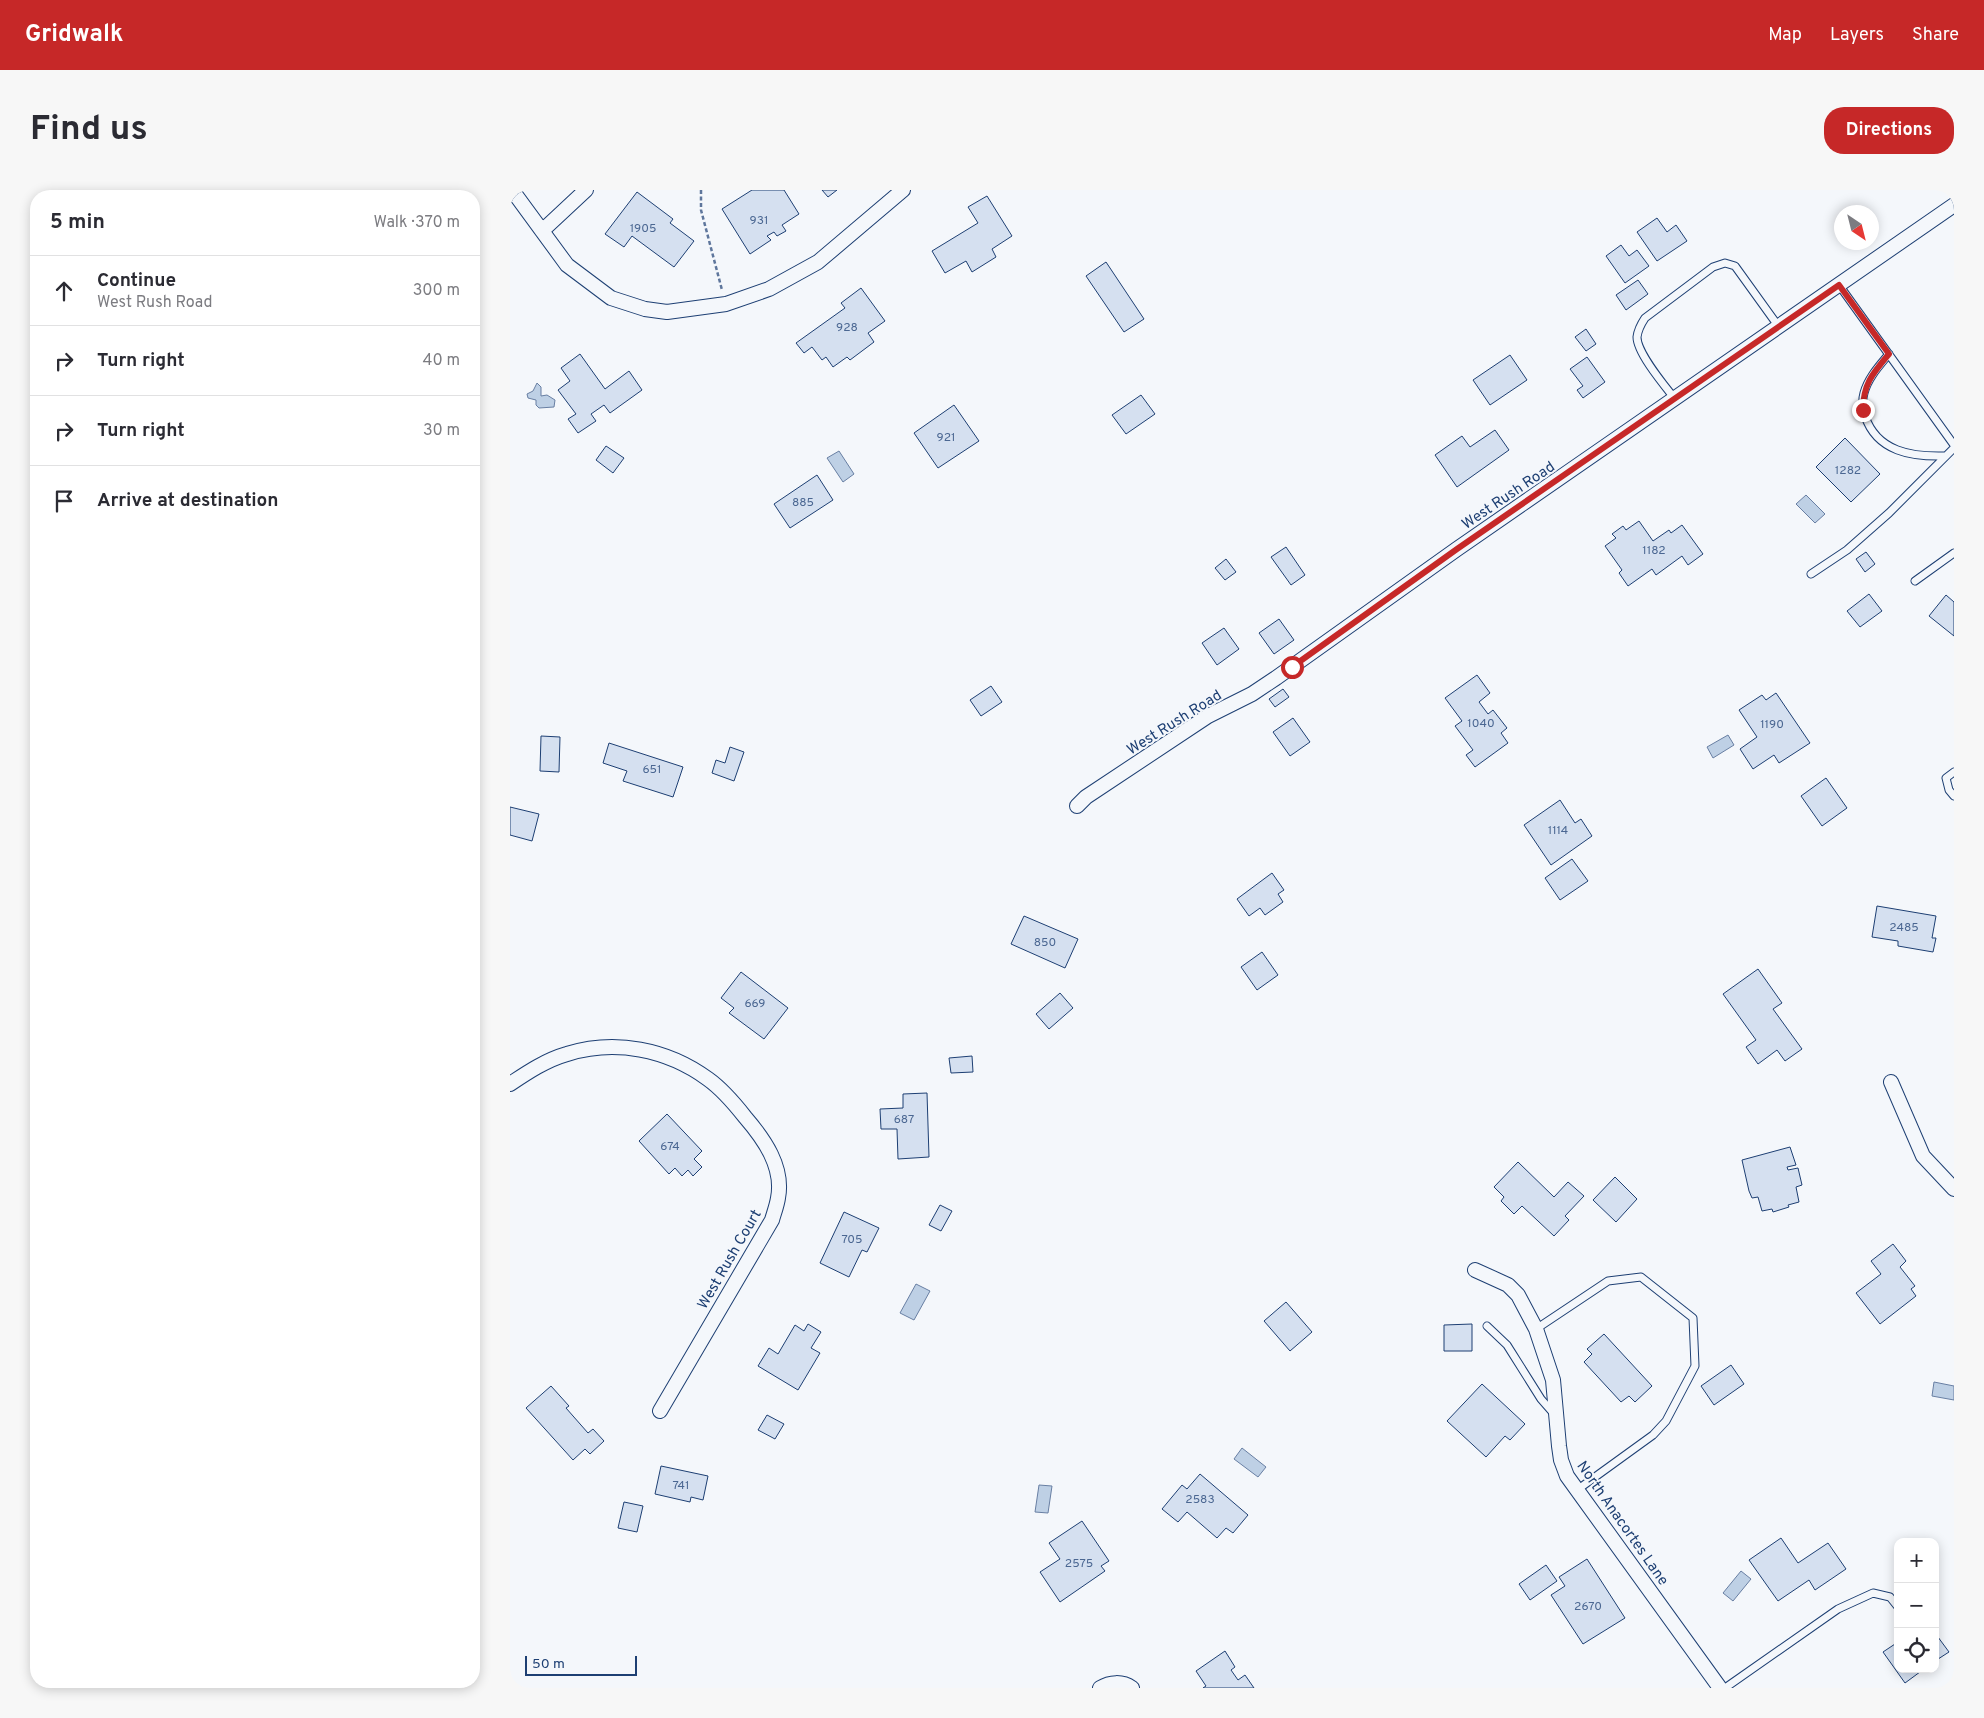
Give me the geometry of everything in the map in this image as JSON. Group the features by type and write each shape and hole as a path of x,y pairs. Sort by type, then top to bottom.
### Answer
{"street":[{"path":"512,190 567,265 611,298 646,309 667,312 726,304 769,288 818,262 903,190"},
{"path":"542,231 586,190"},
{"name":"West Rush Road","path":"1077,806 1086,797 1208,716 1252,694 1276,678 1457,549 1954,205"},
{"name":"West Rush Court","path":"510,1084 546,1062 583,1050 609,1047 639,1048 670,1057 687,1065 709,1080 730,1099 760,1135 776,1164 779,1196 772,1220 660,1411"},
{"path":"1890,1082 1923,1156 1954,1189"},
{"name":"North Anacortes Lane","path":"1475,1270 1508,1285 1518,1295 1536,1329 1553,1380 1561,1460 1567,1476 1720,1688"},
{"path":"1100,1688 1111,1683 1120,1683 1132,1688"}],"lane":[{"path":"1675,399 1642,353 1637,339 1639,327 1645,318 1713,266 1726,263 1735,266 1779,327"},
{"path":"1811,574 1847,550 1889,513 1954,446 1839,285"},
{"path":"1889,354 1876,370 1863,395 1863,410 1868,424 1878,439 1904,453 1920,457 1945,456"},
{"path":"1915,581 1954,553"},
{"path":"1954,772 1946,778 1949,790 1954,796"},
{"path":"1536,1329 1608,1281 1641,1277 1693,1318 1695,1366 1666,1421 1654,1435 1577,1490"},
{"path":"1487,1326 1507,1345 1541,1399 1557,1417"},
{"path":"1725,1688 1838,1609 1872,1594 1890,1597 1894,1602"}],"path":[{"path":"701,190 701,210 722,292"}],"water":[{"path":"537,383 541,387 541,396 547,395 555,400 554,407 539,408 536,405 536,400 528,398 527,394 533,391"},
{"path":"839,451 854,474 843,482 827,458"},
{"path":"1806,495 1825,514 1815,523 1796,504"},
{"path":"1728,735 1734,745 1713,758 1707,747"},
{"path":"916,1284 930,1291 914,1320 900,1313"},
{"path":"1934,1382 1954,1386 1954,1400 1932,1396"},
{"path":"1242,1448 1266,1467 1258,1477 1234,1459"},
{"path":"1039,1485 1052,1486 1048,1513 1035,1512"},
{"path":"1741,1571 1751,1579 1733,1601 1723,1593"}],"building":[{"path":"752,190 784,190 799,214 782,225 786,231 777,236 774,232 767,236 771,240 750,254 722,209"},
{"path":"822,190 837,190 828,197"},
{"path":"637,192 673,219 670,223 694,241 674,267 632,236 624,247 605,234"},
{"path":"987,196 1012,236 992,249 996,257 972,272 966,261 945,273 932,251 978,223 968,207"},
{"path":"1657,218 1667,232 1676,225 1687,241 1657,261 1637,232"},
{"path":"1621,245 1629,256 1637,250 1649,266 1625,283 1606,256"},
{"path":"1106,262 1144,319 1124,332 1086,276"},
{"path":"1638,280 1648,294 1626,310 1616,295"},
{"path":"861,288 885,321 868,333 874,342 850,360 847,357 833,367 826,357 822,360 812,347 804,353 796,343 845,308 841,303"},
{"path":"1586,329 1596,344 1586,351 1575,337"},
{"path":"580,354 605,389 629,371 642,390 610,413 604,405 591,414 596,421 578,433 568,419 576,414 558,390 570,381 561,368"},
{"path":"1510,355 1527,380 1490,405 1473,380"},
{"path":"1587,357 1605,382 1583,398 1577,390 1583,386 1570,369"},
{"path":"1141,395 1155,414 1126,434 1112,415"},
{"path":"954,405 979,441 938,468 914,433"},
{"path":"1495,430 1509,450 1457,487 1435,455 1462,436 1470,447"},
{"path":"1845,438 1880,474 1851,502 1816,467"},
{"path":"606,446 624,458 613,473 596,460"},
{"path":"817,475 833,500 790,528 774,504"},
{"path":"1639,521 1653,541 1669,530 1671,533 1682,525 1703,554 1688,565 1682,556 1656,575 1652,569 1628,586 1619,573 1622,570 1605,546 1616,538 1612,534 1623,526 1626,530"},
{"path":"1286,547 1305,575 1291,585 1271,557"},
{"path":"1866,552 1875,564 1865,572 1856,559"},
{"path":"1226,559 1236,572 1225,580 1215,568"},
{"path":"1869,594 1882,611 1860,627 1847,611"},
{"path":"1946,595 1954,602 1954,636 1929,616"},
{"path":"1279,619 1294,640 1274,654 1259,633"},
{"path":"1224,628 1239,649 1217,665 1202,643"},
{"path":"1477,675 1490,693 1479,702 1488,714 1493,710 1507,728 1501,733 1508,743 1475,767 1466,755 1473,750 1455,726 1462,721 1445,698"},
{"path":"991,686 1002,702 981,716 970,700"},
{"path":"1283,689 1289,697 1275,707 1269,699"},
{"path":"1776,693 1810,743 1779,763 1774,755 1753,769 1740,749 1757,737 1739,710 1762,695 1766,700"},
{"path":"1293,718 1310,742 1290,756 1273,732"},
{"path":"541,736 560,737 559,772 540,771"},
{"path":"609,743 683,767 673,797 623,781 627,771 603,763"},
{"path":"730,747 744,752 734,781 712,773 716,760 725,763"},
{"path":"1826,778 1847,808 1822,826 1801,796"},
{"path":"1560,800 1575,823 1581,819 1592,836 1551,865 1524,825"},
{"path":"510,807 539,814 532,841 510,835"},
{"path":"1572,859 1588,881 1560,900 1545,878"},
{"path":"1272,873 1284,890 1278,894 1283,902 1265,915 1260,908 1249,916 1237,899"},
{"path":"1877,906 1936,916 1932,938 1936,938 1933,952 1898,946 1898,941 1872,937"},
{"path":"1024,916 1078,939 1065,968 1011,944"},
{"path":"1262,952 1278,975 1257,990 1241,967"},
{"path":"1758,969 1782,1003 1773,1009 1802,1049 1785,1061 1777,1050 1758,1064 1746,1047 1756,1040 1723,994"},
{"path":"741,972 788,1008 764,1039 729,1013 734,1008 721,998"},
{"path":"1060,993 1073,1008 1049,1029 1036,1014"},
{"path":"972,1056 973,1072 951,1073 949,1058"},
{"path":"927,1093 929,1157 898,1159 897,1129 881,1129 880,1109 903,1108 903,1094"},
{"path":"667,1114 702,1151 694,1159 702,1167 693,1176 688,1170 682,1176 675,1168 669,1174 639,1141"},
{"path":"1790,1147 1796,1165 1787,1167 1788,1170 1798,1168 1802,1185 1796,1187 1799,1202 1773,1212 1772,1209 1762,1211 1758,1197 1752,1198 1749,1191 1742,1160"},
{"path":"1518,1162 1554,1197 1568,1182 1584,1196 1565,1216 1569,1220 1554,1236 1522,1206 1514,1214 1501,1201 1504,1197 1494,1187"},
{"path":"1615,1177 1637,1199 1616,1222 1593,1200"},
{"path":"940,1205 952,1211 941,1231 929,1225"},
{"path":"844,1212 879,1228 867,1252 862,1250 849,1277 820,1263"},
{"path":"1893,1244 1906,1261 1900,1267 1915,1286 1911,1289 1916,1296 1880,1324 1856,1293 1881,1274 1871,1261"},
{"path":"1286,1302 1312,1332 1290,1351 1264,1321"},
{"path":"808,1324 821,1332 811,1348 820,1353 798,1390 758,1366 769,1348 778,1354 795,1325 804,1331"},
{"path":"1472,1324 1472,1351 1444,1351 1444,1325"},
{"path":"1604,1334 1652,1386 1635,1402 1629,1396 1621,1402 1584,1362 1592,1354 1587,1349"},
{"path":"1731,1365 1744,1384 1714,1405 1701,1386"},
{"path":"1482,1384 1525,1424 1510,1440 1505,1436 1486,1457 1447,1421"},
{"path":"551,1386 569,1406 566,1408 588,1433 593,1429 604,1441 590,1454 585,1449 573,1460 526,1408"},
{"path":"767,1415 784,1424 775,1439 758,1430"},
{"path":"661,1466 708,1476 703,1500 691,1497 690,1502 655,1494"},
{"path":"1200,1474 1248,1515 1233,1533 1226,1528 1217,1538 1187,1512 1178,1522 1162,1509 1182,1485 1187,1489"},
{"path":"624,1502 643,1506 637,1532 618,1528"},
{"path":"1082,1521 1109,1561 1101,1566 1105,1571 1060,1602 1040,1572 1060,1559 1049,1543"},
{"path":"1781,1538 1798,1563 1828,1543 1846,1569 1815,1590 1809,1580 1778,1601 1749,1560"},
{"path":"1587,1559 1625,1618 1583,1644 1551,1595 1565,1586 1559,1577"},
{"path":"1546,1565 1557,1581 1530,1600 1519,1584"},
{"path":"1939,1638 1949,1652 1939,1658"},
{"path":"1894,1645 1894,1668 1883,1652"},
{"path":"1225,1651 1235,1667 1231,1670 1238,1680 1245,1675 1254,1688 1203,1688 1206,1686 1196,1671"},
{"path":"1898,1673 1919,1673 1905,1683"}],"route":[{"path":"1292,667 1457,549 1839,285 1889,354 1868,382 1863,395 1863,410"}]}
